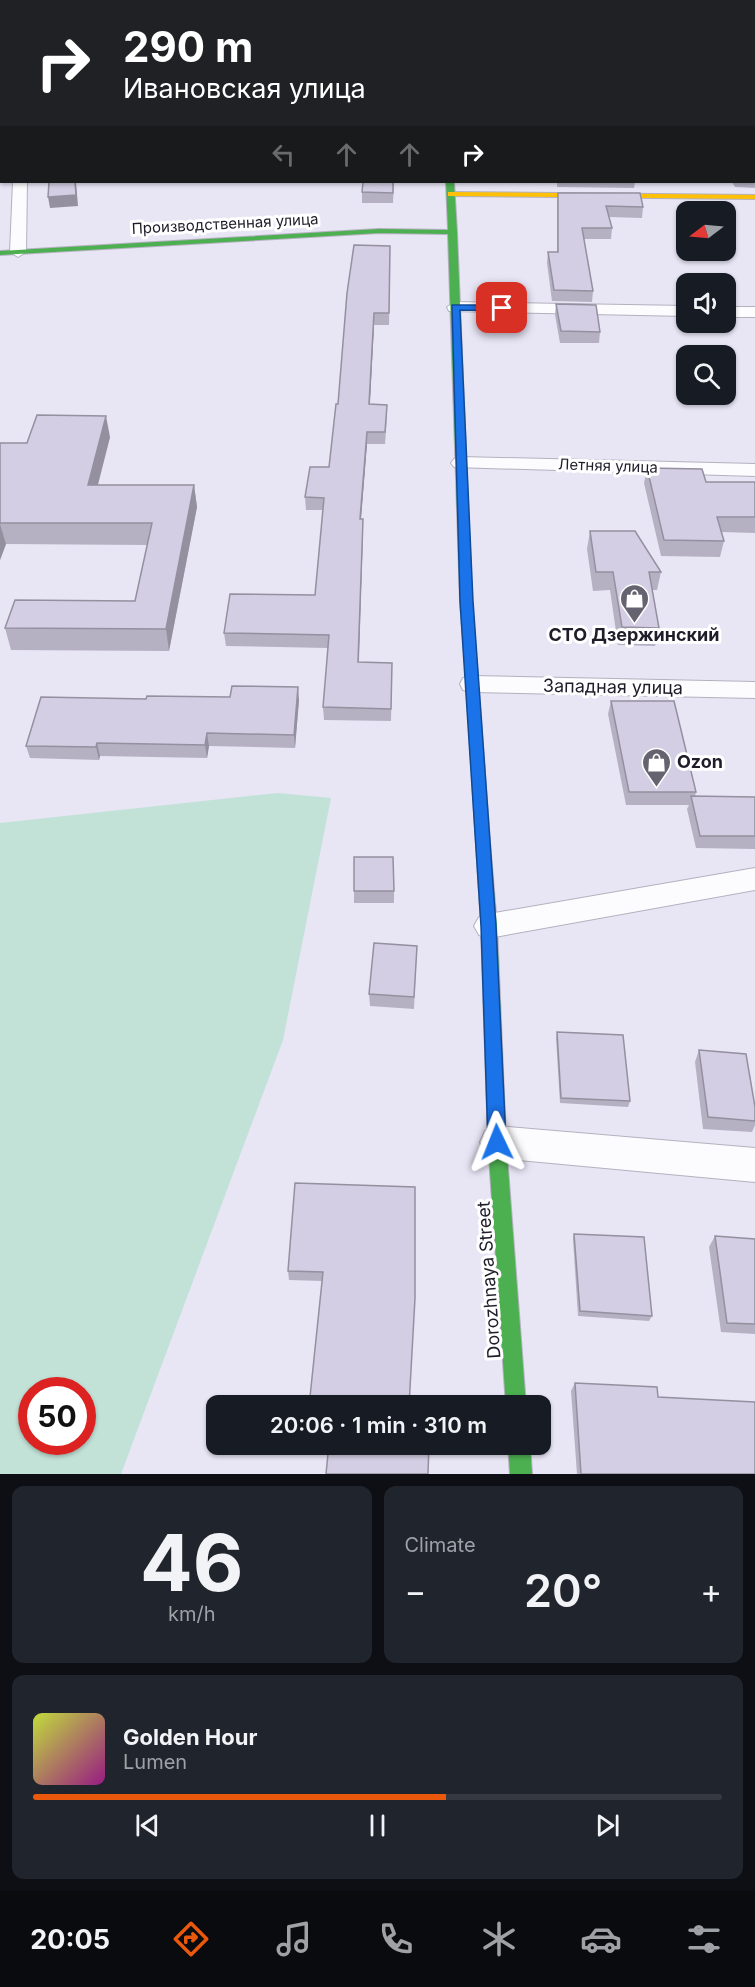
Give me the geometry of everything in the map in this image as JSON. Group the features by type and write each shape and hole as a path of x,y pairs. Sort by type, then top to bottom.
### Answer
{"main road":[{"path":"379,231 419,225 435,220 446,213 451,193 755,197"},
{"name":"Dorozhnaya Street","path":"451,193 472,684 489,926 497,1142 515,1395"},
{"name":"Производственная улица","path":"0,253 379,231 453,232"},
{"path":"379,231 424,237 454,254"},
{"path":"520,1455 521,1474"}],"street":[{"path":"18,252 20,183"},
{"path":"455,307 676,311"},
{"path":"736,312 755,312"},
{"name":"Летняя улица","path":"461,463 755,470"},
{"name":"Западная улица","path":"472,684 755,690"},
{"path":"489,926 755,879"},
{"path":"497,1142 755,1165"}],"green space":[{"path":"278,793 331,798 283,1040 121,1474 0,1474 0,823"}],"building":[{"path":"49,183 75,183 76,195 48,197"},
{"path":"363,183 393,183 393,193 362,192"},
{"path":"558,193 640,193 643,207 606,206 612,228 582,228 593,291 554,290 548,252 558,252"},
{"path":"354,245 390,246 389,313 374,313 369,404 387,405 385,432 367,432 360,519 363,519 358,662 392,663 391,709 323,707 329,635 224,633 230,594 315,595 324,498 305,497 310,467 329,467 336,404 338,404 347,293"},
{"path":"556,304 596,305 600,332 561,331"},
{"path":"37,415 106,416 88,485 194,485 166,629 5,628 15,600 135,601 152,523 0,523 0,443 27,443"},
{"path":"647,468 702,469 706,482 755,482 755,517 717,517 724,541 664,540"},
{"path":"590,531 635,531 661,572 649,572 659,628 622,627 613,572 596,572"},
{"path":"232,686 298,687 294,735 207,733 205,745 97,743 96,747 26,746 41,697 146,699 147,696 230,697"},
{"path":"611,701 674,701 696,792 629,792"},
{"path":"691,796 755,797 755,836 700,836"},
{"path":"354,857 393,857 394,891 354,891"},
{"path":"374,943 417,946 414,997 369,994"},
{"path":"557,1032 623,1035 630,1101 561,1098"},
{"path":"699,1050 746,1054 755,1107 755,1121 708,1117"},
{"path":"295,1183 415,1187 415,1298 410,1395 310,1395 323,1272 288,1271"},
{"path":"574,1234 644,1237 652,1316 580,1311"},
{"path":"715,1236 755,1239 755,1324 727,1323"},
{"path":"575,1383 657,1387 658,1397 755,1402 755,1474 581,1474"},
{"path":"328,1455 429,1455 428,1474 326,1474"}],"traffic: fast":[{"path":"450,183 466,601 471,666"},
{"path":"0,253 379,231 453,232"},
{"path":"483,843 489,926 497,1142 515,1395"},
{"path":"520,1455 521,1474"}],"traffic: slow":[{"path":"451,194 755,197"}],"traffic: jam":[{"path":"471,666 483,843"}],"place":[{"name":"СТО Дзержинский","path":"634,624"},
{"name":"Ozon","path":"656,788"}],"route":[{"path":"497,1142 489,926 466,601 455,307 502,308"}]}
